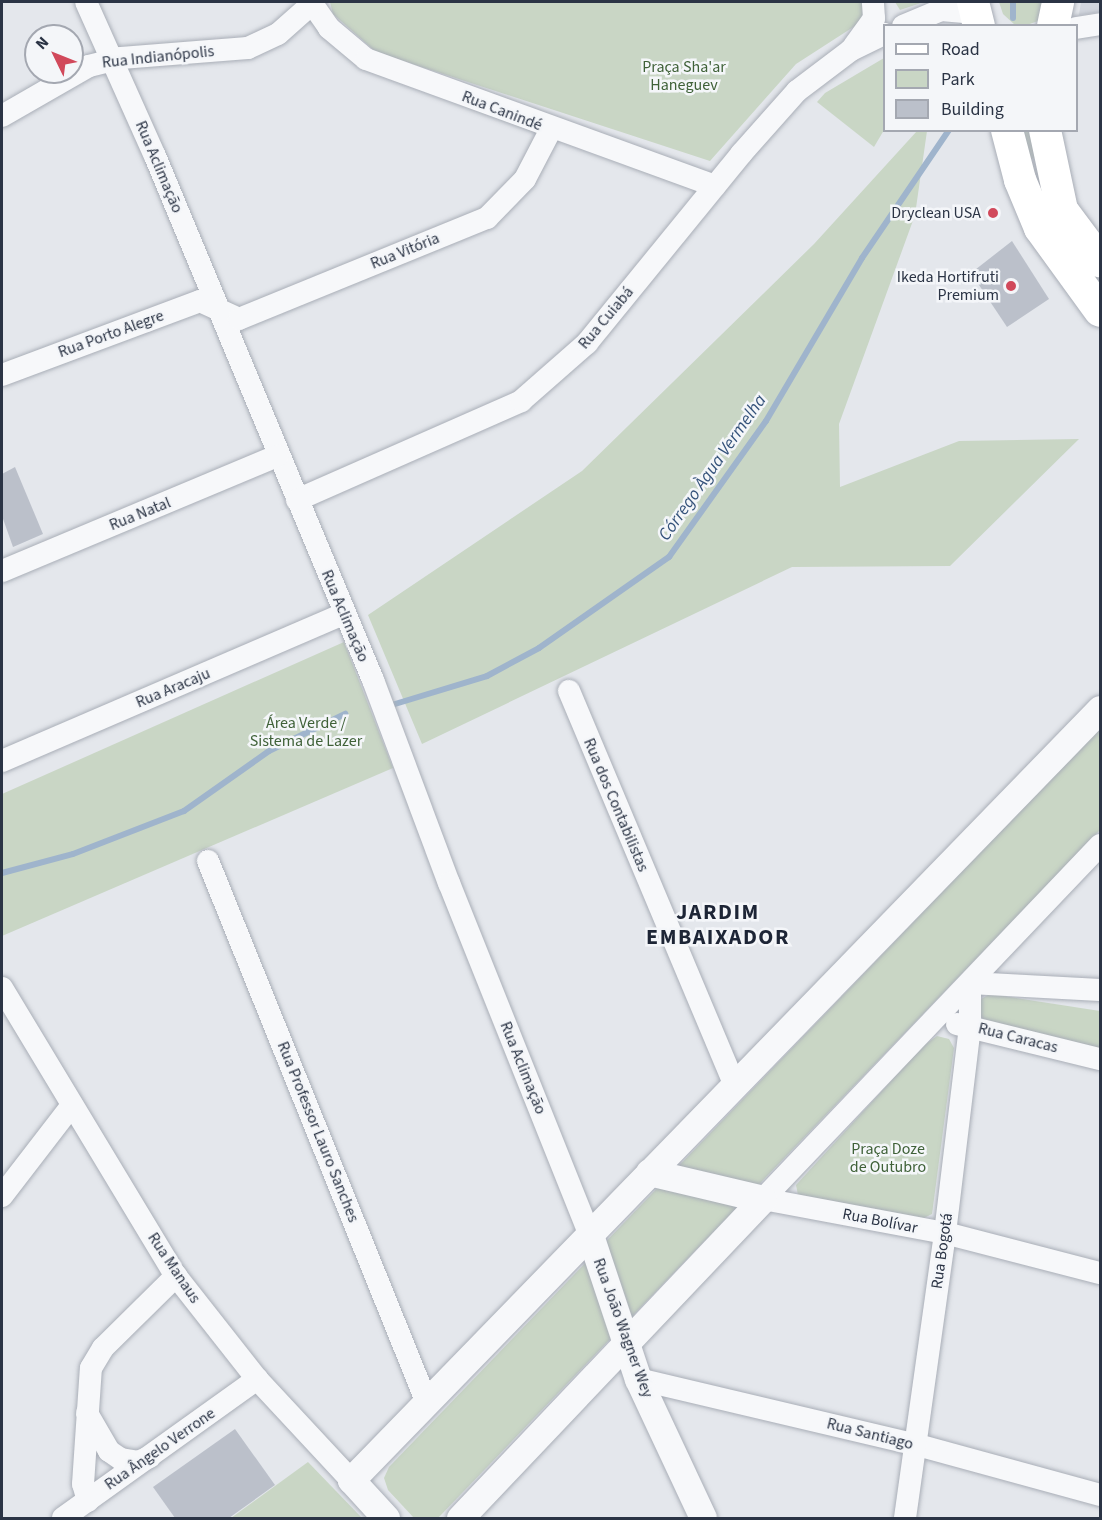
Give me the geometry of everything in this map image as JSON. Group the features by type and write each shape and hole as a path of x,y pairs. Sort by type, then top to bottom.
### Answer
{"main road":[{"path":"1053,24 1058,2"},
{"path":"1008,132 1020,180 1040,228 1101,310"},
{"path":"1045,132 1062,210 1101,261"}],"street":[{"name":"Rua Aclimação","path":"86,2 220,312 277,456 344,614 590,1235"},
{"name":"Rua Indianópolis","path":"2,116 89,66 110,61 248,48 278,34 312,2"},
{"name":"Rua Canindé","path":"312,2 329,28 366,59 551,129 715,186"},
{"name":"Rua Cuiabá","path":"851,50 874,18 873,2"},
{"path":"908,24 941,10 980,16"},
{"path":"1078,28 1101,24"},
{"name":"Rua Cuiabá","path":"297,500 521,400 587,343 715,186 797,91 851,50 883,35"},
{"name":"Rua Vitória","path":"220,312 239,319 487,218 525,179 551,129"},
{"name":"Rua Porto Alegre","path":"3,371 200,301 220,312"},
{"name":"Rua Natal","path":"2,572 277,456"},
{"name":"Rua Aracaju","path":"2,761 344,614"},
{"name":"Rua dos Contabilistas","path":"569,691 734,1084"},
{"path":"351,1480 1101,709"},
{"path":"460,1518 1101,845"},
{"name":"Rua Professor Lauro Sanches","path":"208,861 427,1403"},
{"path":"1001,987 998,961 1003,949"},
{"path":"970,982 1001,987 1101,990"},
{"name":"Rua Bogotá","path":"905,1518 945,1233 969,1026 970,982"},
{"name":"Rua Manaus","path":"2,988 176,1276 257,1379 386,1518"},
{"name":"Rua Caracas","path":"935,1019 1101,1059"},
{"path":"2,1196 72,1105"},
{"path":"649,1172 763,1199"},
{"name":"Rua Bolívar","path":"763,1199 945,1233 1101,1273"},
{"name":"Rua João Wagner Wey","path":"590,1235 638,1378 703,1518"},
{"path":"88,1501 83,1484 91,1368 104,1348 176,1276"},
{"name":"Rua Santiago","path":"638,1378 914,1444 1101,1495"},
{"name":"Rua Ângelo Verrone","path":"63,1518 158,1454 257,1379"},
{"path":"87,1413 110,1450 121,1459 138,1462 158,1454"}],"shaded area":[{"path":"1081,2 1100,2 1100,12 1079,15"}],"green space":[{"name":"Praça Sha'ar Haneguev","path":"330,2 862,2 865,9 858,24 796,64 710,161 376,52 333,14"},
{"path":"895,2 924,2 900,10"},
{"path":"999,2 1047,2 1038,21 1030,24 1014,24 1003,14"},
{"path":"883,59 883,132 874,147 817,102 825,93"},
{"path":"916,132 927,132 915,215 839,424 840,487 959,441 1079,439 950,566 792,567 422,744 368,615 582,471 814,244"},
{"path":"1020,132 1034,132 1036,158 1028,159"},
{"name":"Área Verde / Sistema de Lazer","path":"344,642 393,768 2,936 2,794"},
{"path":"1100,728 1100,830 439,1517 414,1518 388,1490 384,1478 389,1467"},
{"path":"990,994 1100,1011 1100,1053 985,1021 979,1014 979,1005 981,999"},
{"name":"Praça Doze de Outubro","path":"937,1036 949,1039 954,1048 932,1214 924,1218 798,1195 796,1185 923,1046"},
{"path":"308,1462 362,1518 231,1518"}],"building":[{"name":"Ikeda Hortifruti Premium","path":"1012,241 1049,299 1007,327 971,273"},
{"path":"15,467 43,534 13,547 2,516 2,474"},
{"path":"235,1429 275,1485 229,1518 175,1518 153,1487"}],"waterway":[{"name":"Córrego Àgua Vermelha","path":"1013,2 1013,18"},
{"name":"Córrego Àgua Vermelha","path":"395,704 487,676 539,648 669,557 766,421 862,258 948,132"},
{"name":"Córrego Àgua Vermelha","path":"2,873 73,854 184,811 269,751 345,714"}],"place":[{"name":"Dryclean USA","path":"993,213"},
{"name":"Ikeda Hortifruti Premium","path":"1011,286"}],"district":[{"name":"JARDIM EMBAIXADOR","path":"718,924"}]}
